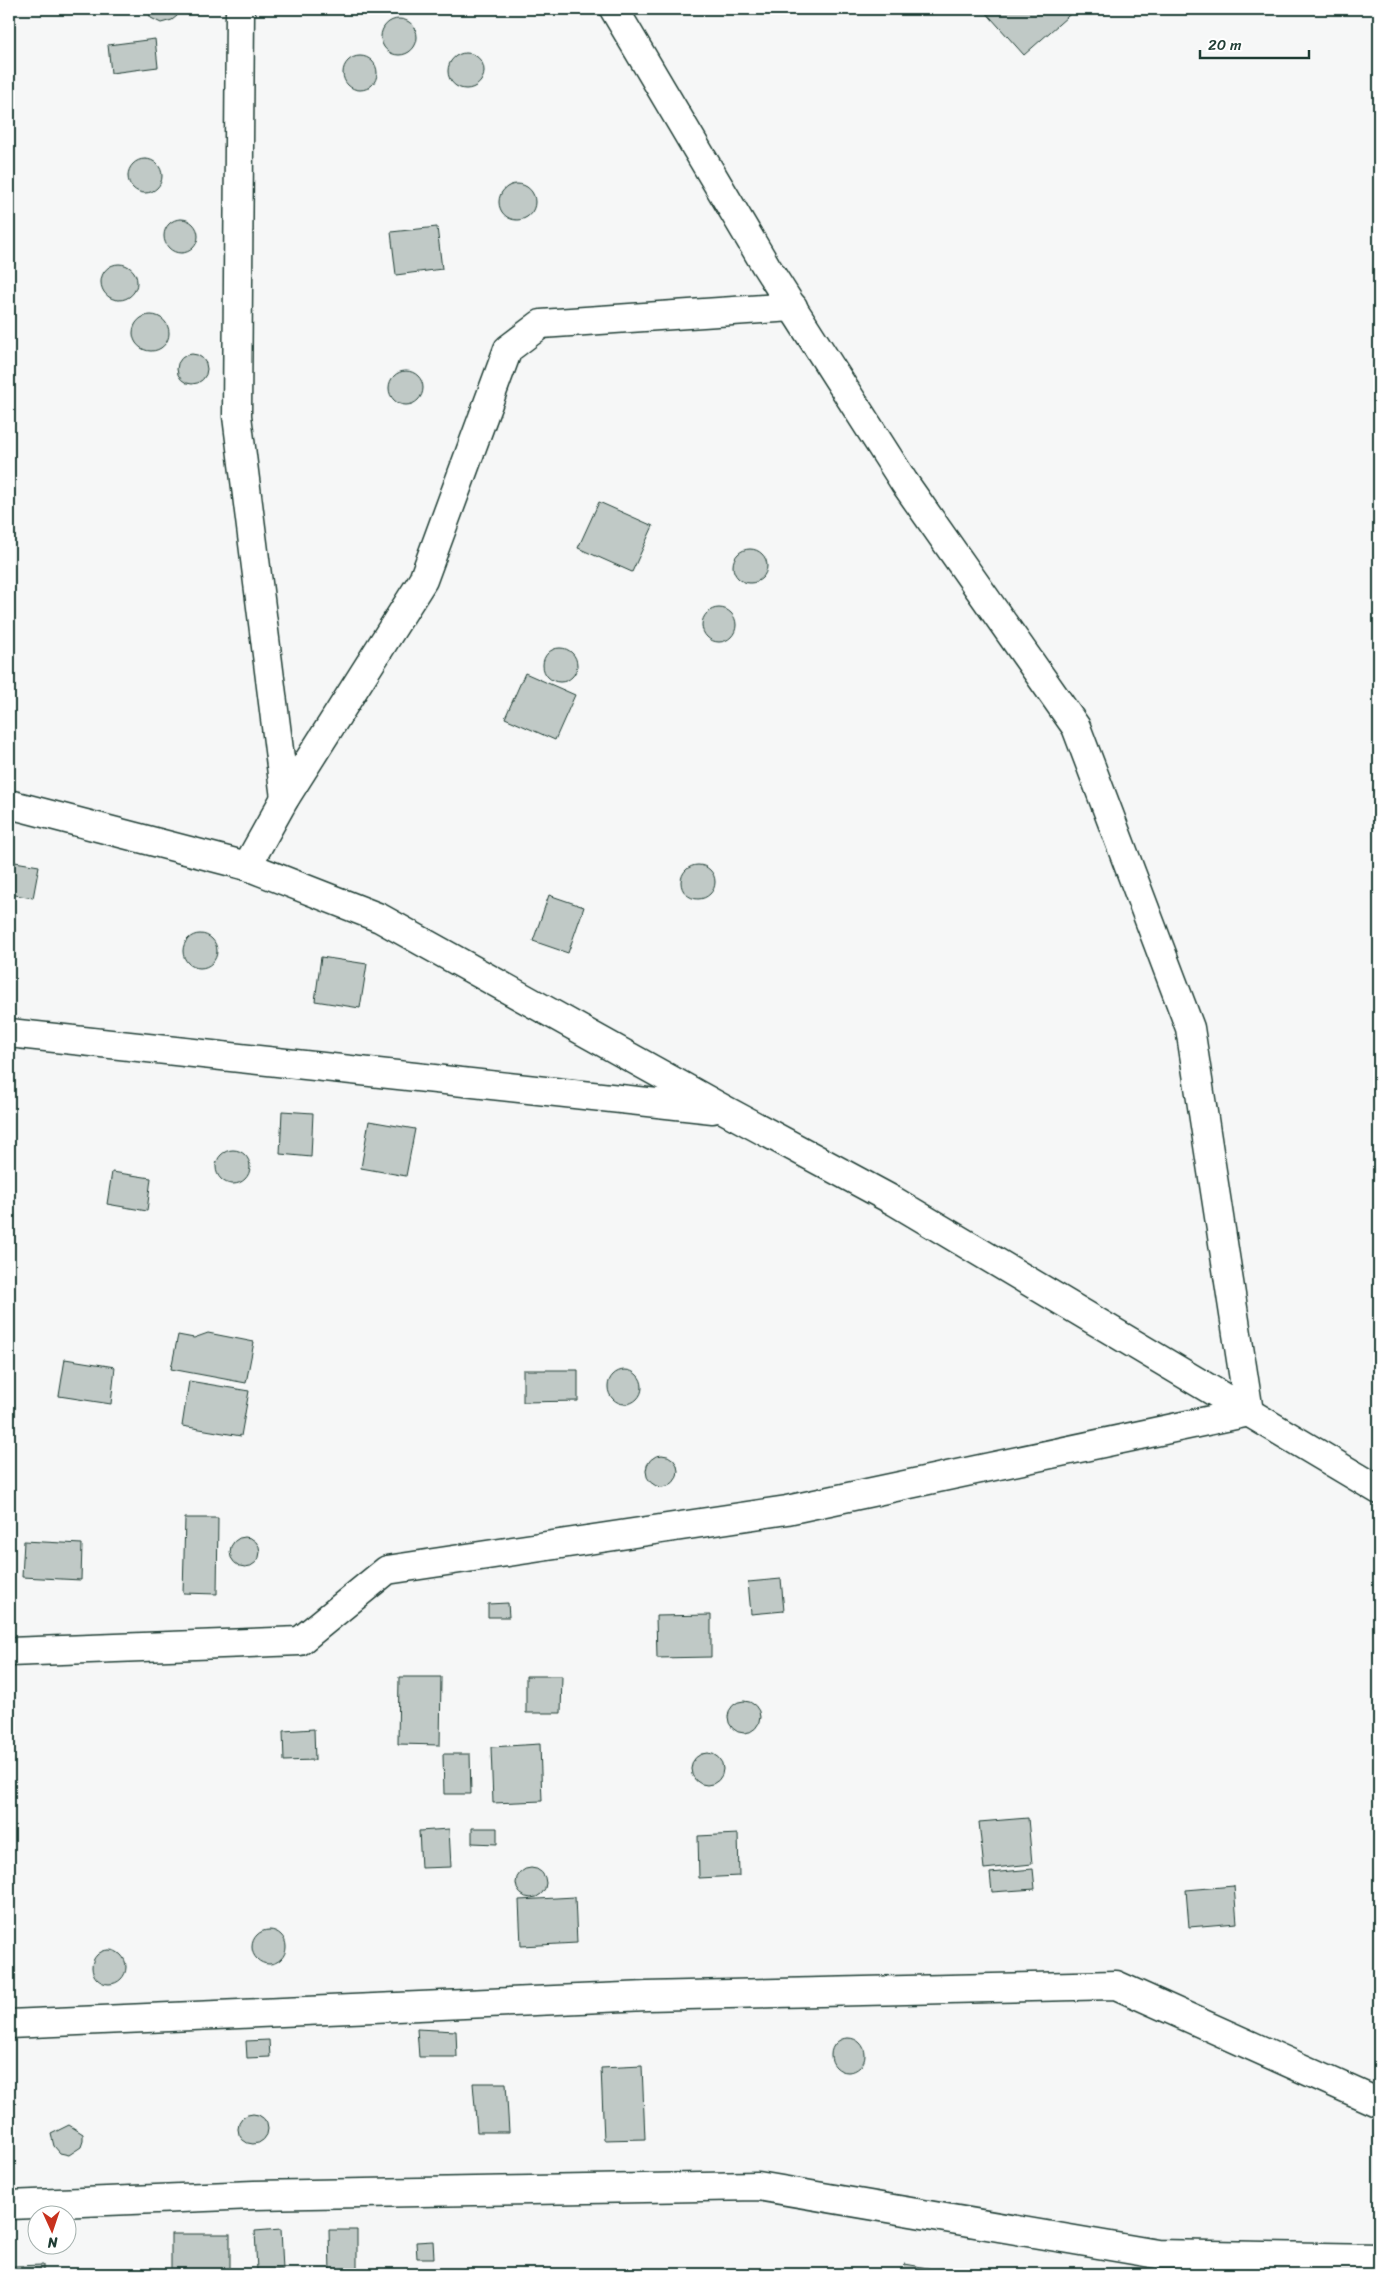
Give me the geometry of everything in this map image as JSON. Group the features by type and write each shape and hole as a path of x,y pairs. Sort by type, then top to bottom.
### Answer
{"street":[{"path":"240,9 238,416 285,798"},
{"path":"614,9 793,307 904,482 1076,727 1190,1028 1249,1412"},
{"path":"247,866 285,798 424,580 508,350 541,324 793,307"},
{"path":"9,804 247,866 380,918 725,1110 894,1201 1379,1490"},
{"path":"9,1033 725,1110"},
{"path":"9,1652 300,1641 388,1570 787,1510 1249,1412"},
{"path":"9,2024 647,1996 1116,1985 1379,2104"},
{"path":"9,2205 254,2195 758,2186 1157,2254 1379,2258"}],"building":[{"path":"146,9 180,9 177,16 172,20 161,23 151,18"},
{"path":"983,9 1076,9 1024,55"},
{"path":"399,19 411,25 417,37 411,49 399,55 387,49 381,37 387,25"},
{"path":"155,39 158,67 111,73 108,45"},
{"path":"466,53 478,59 484,71 478,83 466,89 454,83 448,71 454,59"},
{"path":"360,56 367,57 372,61 376,66 376,80 372,85 367,89 360,90 353,89 348,85 344,80 343,73 344,66 348,61 353,57"},
{"path":"145,159 152,160 157,164 161,169 161,183 157,188 152,192 145,193 138,192 133,188 129,183 128,176 129,169 133,164 138,160"},
{"path":"517,184 529,190 535,202 529,214 517,220 505,214 499,202 505,190"},
{"path":"181,219 188,220 193,224 197,229 197,243 193,248 188,252 181,253 174,252 169,248 165,243 164,236 165,229 169,224 174,220"},
{"path":"437,227 442,269 396,275 391,232"},
{"path":"119,264 132,269 137,282 132,295 119,300 106,295 101,282 106,269"},
{"path":"151,315 164,320 169,333 164,346 151,351 138,346 133,333 138,320"},
{"path":"192,354 203,358 207,369 203,380 192,384 181,380 177,369 181,358"},
{"path":"406,371 413,372 418,376 422,381 422,395 418,400 413,404 406,405 399,404 394,400 390,395 389,388 390,381 394,376 399,372"},
{"path":"599,502 653,526 632,572 578,548"},
{"path":"750,549 757,550 762,554 766,559 766,573 762,578 757,582 750,583 743,582 738,578 734,573 733,566 734,559 738,554 743,550"},
{"path":"719,608 726,609 731,613 735,618 735,632 731,637 726,641 719,642 712,641 707,637 703,632 702,625 703,618 707,613 712,609"},
{"path":"560,648 567,649 572,653 576,658 576,672 572,677 567,681 560,682 553,681 548,677 544,672 543,665 544,658 548,653 553,649"},
{"path":"525,673 575,695 555,740 505,718"},
{"path":"9,861 39,866 33,898 9,894"},
{"path":"698,865 705,866 710,870 714,875 714,889 710,894 705,898 698,899 691,898 686,894 682,889 681,882 682,875 686,870 691,866"},
{"path":"549,895 584,907 568,953 533,941"},
{"path":"200,934 207,935 212,939 216,944 216,958 212,963 207,967 200,968 193,967 188,963 184,958 183,951 184,944 188,939 193,935"},
{"path":"321,957 367,964 360,1008 315,1001"},
{"path":"282,1111 313,1113 311,1157 280,1154"},
{"path":"369,1121 415,1129 406,1176 361,1168"},
{"path":"233,1150 240,1151 245,1155 249,1160 249,1174 245,1179 240,1183 233,1184 226,1183 221,1179 217,1174 216,1167 217,1160 221,1155 226,1151"},
{"path":"112,1172 151,1178 147,1211 107,1204"},
{"path":"208,1333 254,1342 246,1383 171,1369 178,1335 194,1338"},
{"path":"65,1359 115,1367 111,1404 59,1396"},
{"path":"523,1370 578,1370 578,1401 523,1402"},
{"path":"625,1370 632,1371 637,1375 641,1380 641,1394 637,1399 632,1403 625,1404 618,1403 613,1399 609,1394 608,1387 609,1380 613,1375 618,1371"},
{"path":"189,1381 249,1391 241,1436 182,1426"},
{"path":"662,1455 668,1456 673,1460 677,1465 677,1477 673,1482 668,1486 662,1487 656,1486 651,1482 647,1477 646,1471 647,1465 651,1460 656,1456"},
{"path":"185,1518 218,1518 217,1594 183,1593"},
{"path":"245,1537 256,1541 260,1552 256,1563 245,1567 234,1563 230,1552 234,1541"},
{"path":"24,1541 82,1544 81,1580 22,1577"},
{"path":"781,1579 784,1611 751,1614 748,1582"},
{"path":"508,1603 509,1617 488,1617 488,1604"},
{"path":"711,1615 711,1657 657,1658 656,1616"},
{"path":"526,1676 562,1676 561,1713 526,1713"},
{"path":"399,1677 441,1677 440,1745 398,1744"},
{"path":"744,1701 756,1705 760,1717 756,1729 744,1733 732,1729 728,1717 732,1705"},
{"path":"314,1729 315,1760 284,1761 283,1731"},
{"path":"540,1744 542,1801 493,1803 491,1747"},
{"path":"707,1753 719,1757 723,1769 719,1781 707,1785 695,1781 691,1769 695,1757"},
{"path":"443,1754 470,1754 471,1794 444,1794"},
{"path":"1028,1818 1032,1864 984,1869 979,1822"},
{"path":"472,1828 497,1828 497,1844 472,1843"},
{"path":"449,1829 451,1867 421,1868 419,1831"},
{"path":"738,1834 739,1876 699,1878 698,1836"},
{"path":"531,1868 541,1873 546,1883 541,1893 531,1898 521,1893 516,1883 521,1873"},
{"path":"1033,1869 1035,1889 992,1892 990,1873"},
{"path":"1234,1886 1237,1923 1189,1927 1186,1890"},
{"path":"575,1897 577,1943 521,1946 519,1900"},
{"path":"269,1930 276,1931 281,1935 285,1940 285,1954 281,1959 276,1963 269,1964 262,1963 257,1959 253,1954 252,1947 253,1940 257,1935 262,1931"},
{"path":"109,1950 116,1951 121,1955 125,1960 125,1974 121,1979 116,1983 109,1984 102,1983 97,1979 93,1974 92,1967 93,1960 97,1955 102,1951"},
{"path":"417,2029 456,2031 457,2057 419,2057"},
{"path":"848,2038 860,2043 865,2055 860,2067 848,2072 836,2067 831,2055 836,2043"},
{"path":"269,2040 270,2057 247,2058 246,2041"},
{"path":"642,2066 645,2139 604,2140 601,2068"},
{"path":"473,2083 506,2083 509,2132 477,2132"},
{"path":"253,2114 264,2118 268,2129 264,2140 253,2144 242,2140 238,2129 242,2118"},
{"path":"69,2125 83,2134 83,2141 81,2147 69,2155 60,2153 54,2146 51,2134"},
{"path":"281,2229 283,2270 257,2271 255,2231"},
{"path":"329,2230 357,2230 357,2274 330,2274"},
{"path":"171,2234 230,2234 230,2274 171,2274"},
{"path":"433,2241 434,2258 417,2258 416,2242"},
{"path":"905,2264 950,2272 950,2274 903,2274"},
{"path":"43,2265 43,2274 14,2274 14,2266"}]}
